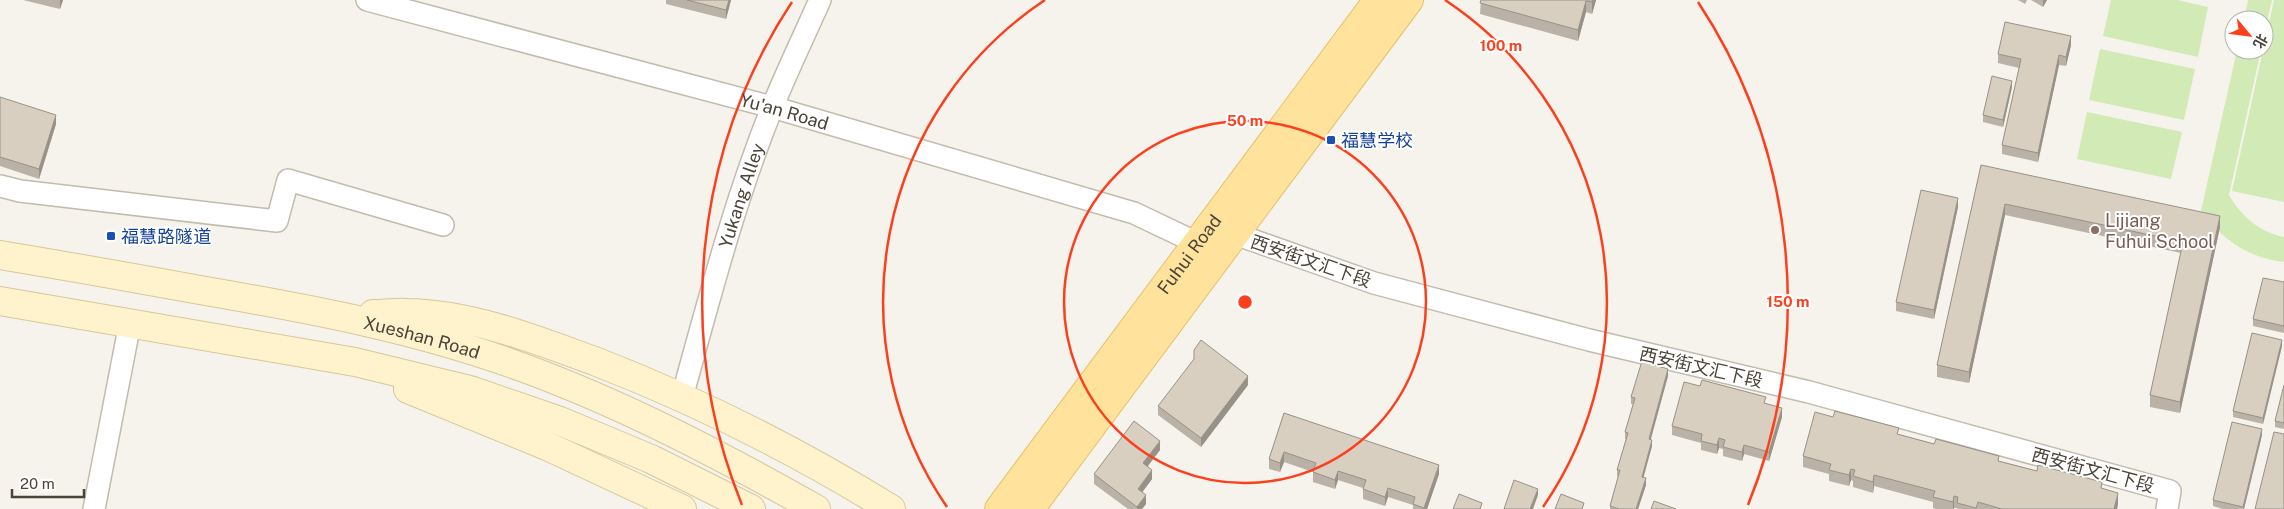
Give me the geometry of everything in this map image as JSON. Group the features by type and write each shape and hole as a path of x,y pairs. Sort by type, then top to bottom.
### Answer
{"main road":[{"name":"Fuhui Road","path":"998,509 1378,0"},
{"name":"Fuhui Road","path":"1030,509 1409,0"},
{"name":"Xueshan Road","path":"0,255 306,308 420,335 525,368 660,427 721,457 816,509"},
{"path":"0,301 328,357 404,373 461,388 560,421 651,459 751,509"},
{"path":"343,316 407,312 466,320 574,354 682,397 784,446 891,509"},
{"path":"328,357 547,446 682,509"}],"street":[{"name":"Yu'an Road","path":"367,0 772,107 1134,213 1197,243"},
{"name":"Yukang Alley","path":"682,397 732,221 772,107 820,0"},
{"path":"0,186 30,192 277,221 288,180 443,225"},
{"name":"西安街文汇下段","path":"1235,234 1374,283 1589,340 1813,394 2168,500"},
{"path":"94,509 130,323"}],"green space":[{"path":"2111,0 2177,0 2208,7 2198,57 2103,36"},
{"path":"2248,0 2272,0 2270,10 2246,10"},
{"path":"2274,0 2284,0 2284,202 2232,191 2261,60 2274,60 2274,10 2272,10"},
{"path":"2100,49 2195,69 2184,120 2089,100"},
{"path":"2235,60 2259,60 2229,195 2239,210 2252,222 2275,235 2284,237 2284,262 2259,256 2237,246 2218,231 2201,211"},
{"path":"2087,112 2182,132 2171,179 2077,159"}],"building":[{"path":"687,0 729,0 726,10"},
{"path":"1481,0 1593,0 1592,2 1586,1 1578,30 1480,3"},
{"path":"2005,22 2071,36 2066,57 2059,55 2038,153 2002,145 2021,59 1998,54"},
{"path":"1992,76 2012,81 2003,120 1983,115"},
{"path":"0,97 56,115 39,169 0,157"},
{"path":"1981,165 2220,216 2180,402 2150,395 2183,242 2005,204 1969,372 1937,365"},
{"path":"1921,190 1958,198 1934,310 1896,302"},
{"path":"2263,278 2284,282 2284,326 2253,319"},
{"path":"2252,333 2282,340 2263,418 2233,411"},
{"path":"1201,340 1248,376 1201,438 1158,406 1194,359 1194,350"},
{"path":"1642,361 1668,369 1649,439 1652,440 1642,477 1646,478 1636,509 1619,509 1610,506 1620,470 1617,470 1628,433 1625,432 1635,398 1631,397"},
{"path":"1702,380 1766,397 1764,403 1782,408 1769,452 1744,445 1742,452 1723,447 1725,440 1719,438 1717,445 1701,441 1702,434 1672,426 1684,382 1700,386"},
{"path":"2284,385 2284,423 2275,421"},
{"path":"1835,411 1899,428 1897,434 1934,444 1936,439 1999,456 1998,461 2037,471 2038,465 2102,482 2101,488 2118,493 2114,509 2002,509 1978,502 1976,508 1957,503 1958,497 1954,496 1953,502 1933,497 1935,491 1874,475 1873,482 1853,476 1855,470 1851,469 1849,475 1829,470 1831,464 1803,456 1815,412 1833,417"},
{"path":"1284,413 1439,465 1424,508 1413,504 1415,497 1388,488 1385,497 1363,489 1366,480 1338,471 1335,480 1313,472 1316,463 1284,452 1280,463 1269,459"},
{"path":"1134,421 1160,441 1143,463 1152,470 1138,489 1146,495 1137,507 1094,474"},
{"path":"2232,422 2262,429 2243,507 2213,500"},
{"path":"2274,432 2284,434 2284,509 2255,509"},
{"path":"1514,480 1538,489 1530,509 1504,509"},
{"path":"1459,494 1482,503 1480,509 1453,509"},
{"path":"1561,494 1584,503 1582,509 1555,509"},
{"path":"1654,501 1676,509 1651,509"}],"place":[{"name":"福慧学校","path":"1331,140"},
{"name":"Lijiang Fuhui School","path":"2095,230"},
{"name":"福慧路隧道","path":"111,236"}]}
